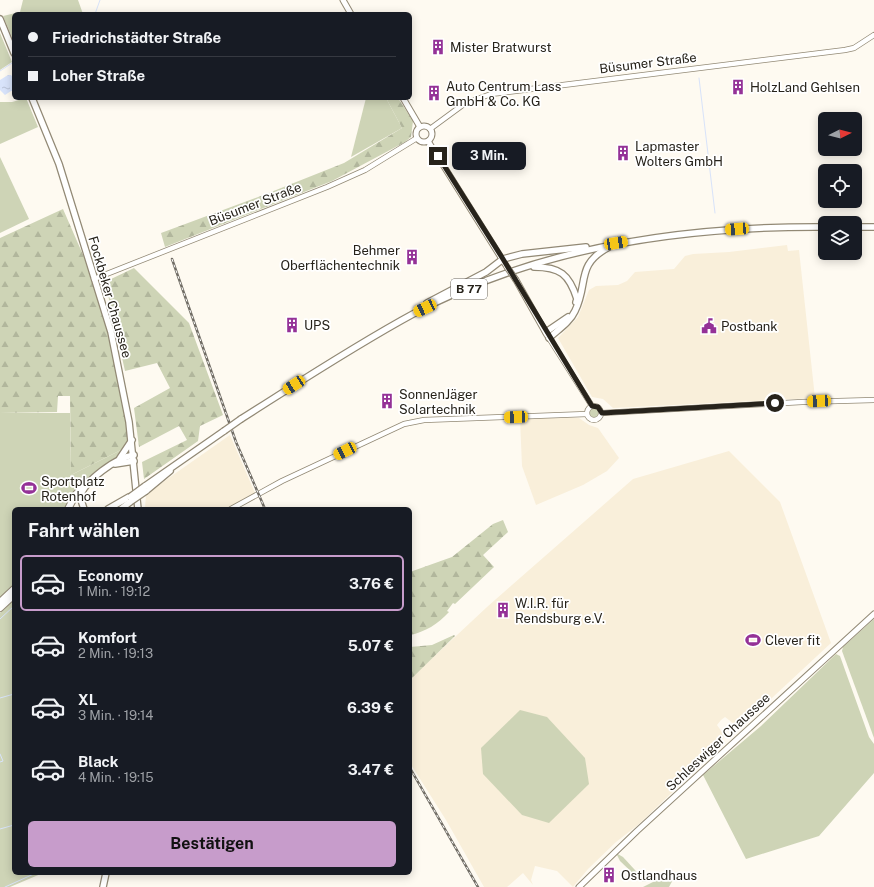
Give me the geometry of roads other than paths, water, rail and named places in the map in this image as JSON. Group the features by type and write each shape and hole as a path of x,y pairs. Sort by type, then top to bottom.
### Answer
{"highway":[{"path":"69,507 76,494 88,482"},
{"path":"0,602 12,591"},
{"path":"0,608 12,597"}],"main road":[{"path":"343,0 350,12"},
{"path":"0,19 12,49"},
{"name":"Fockbeker Chaussee","path":"33,100 59,164 111,332 123,385 132,440 138,507"},
{"path":"404,100 420,127"},
{"path":"425,126 430,128 432,136 428,141 423,142 417,138 416,132 420,127 425,126"},
{"path":"428,141 516,280 549,338 571,319 576,309 583,276 589,262 594,256 616,243"},
{"name":"B 77","path":"117,507 145,488 183,458 321,367 414,313 460,292 525,268 616,243 706,231 818,227"},
{"path":"862,227 874,227"},
{"path":"414,313 425,304 486,272 503,259 522,254 608,245"},
{"path":"525,268 546,267 558,270 571,284 577,299 568,317 546,332"},
{"path":"83,507 80,497 88,482 120,459 132,440"},
{"path":"120,459 134,458"},
{"path":"114,464 134,458"},
{"path":"112,507 130,499"},
{"path":"123,507 130,499"},
{"name":"Schleswiger Chaussee","path":"579,887 637,831 874,614"},
{"path":"103,887 106,875"}],"street":[{"name":"Büsumer Straße","path":"430,128 464,104 491,94 845,50 854,48 874,35"},
{"name":"Büsumer Straße","path":"94,279 327,187 365,170 417,138"},
{"path":"549,338 592,406 598,407 602,413"},
{"path":"602,413 874,400"},
{"path":"587,414 588,410 592,406"},
{"path":"587,414 590,419 596,420 600,418 602,413"},
{"path":"234,507 282,481 404,424 424,420 587,414"}],"water":[{"path":"8,75 11,75 12,91 5,95 0,90 0,80"}],"waterway":[{"path":"96,12 100,0"},
{"path":"0,71 12,63"},
{"path":"699,78 715,213"},
{"path":"0,619 12,608"},
{"path":"0,698 12,695"},
{"path":"0,754 3,761 0,762"},
{"path":"0,829 12,826"},
{"path":"5,887 32,875"}],"railway":[{"path":"172,259 236,442 264,507"},
{"path":"412,772 478,887"}],"place":[{"name":"Mister Bratwurst","path":"438,47"},
{"name":"HolzLand Gehlsen","path":"738,87"},
{"name":"Auto Centrum Lass GmbH & Co. KG","path":"434,93"},
{"name":"Lapmaster Wolters GmbH","path":"623,153"},
{"name":"Behmer Oberflächentechnik","path":"412,257"},
{"name":"UPS","path":"292,325"},
{"name":"Postbank","path":"709,326"},
{"name":"SonnenJäger Solartechnik","path":"387,401"},
{"name":"Sportplatz Rotenhof","path":"29,488"},
{"name":"W.I.R. für Rendsburg e.V.","path":"503,610"},
{"name":"Clever fit","path":"753,640"},
{"name":"Ostlandhaus","path":"609,875"}]}
